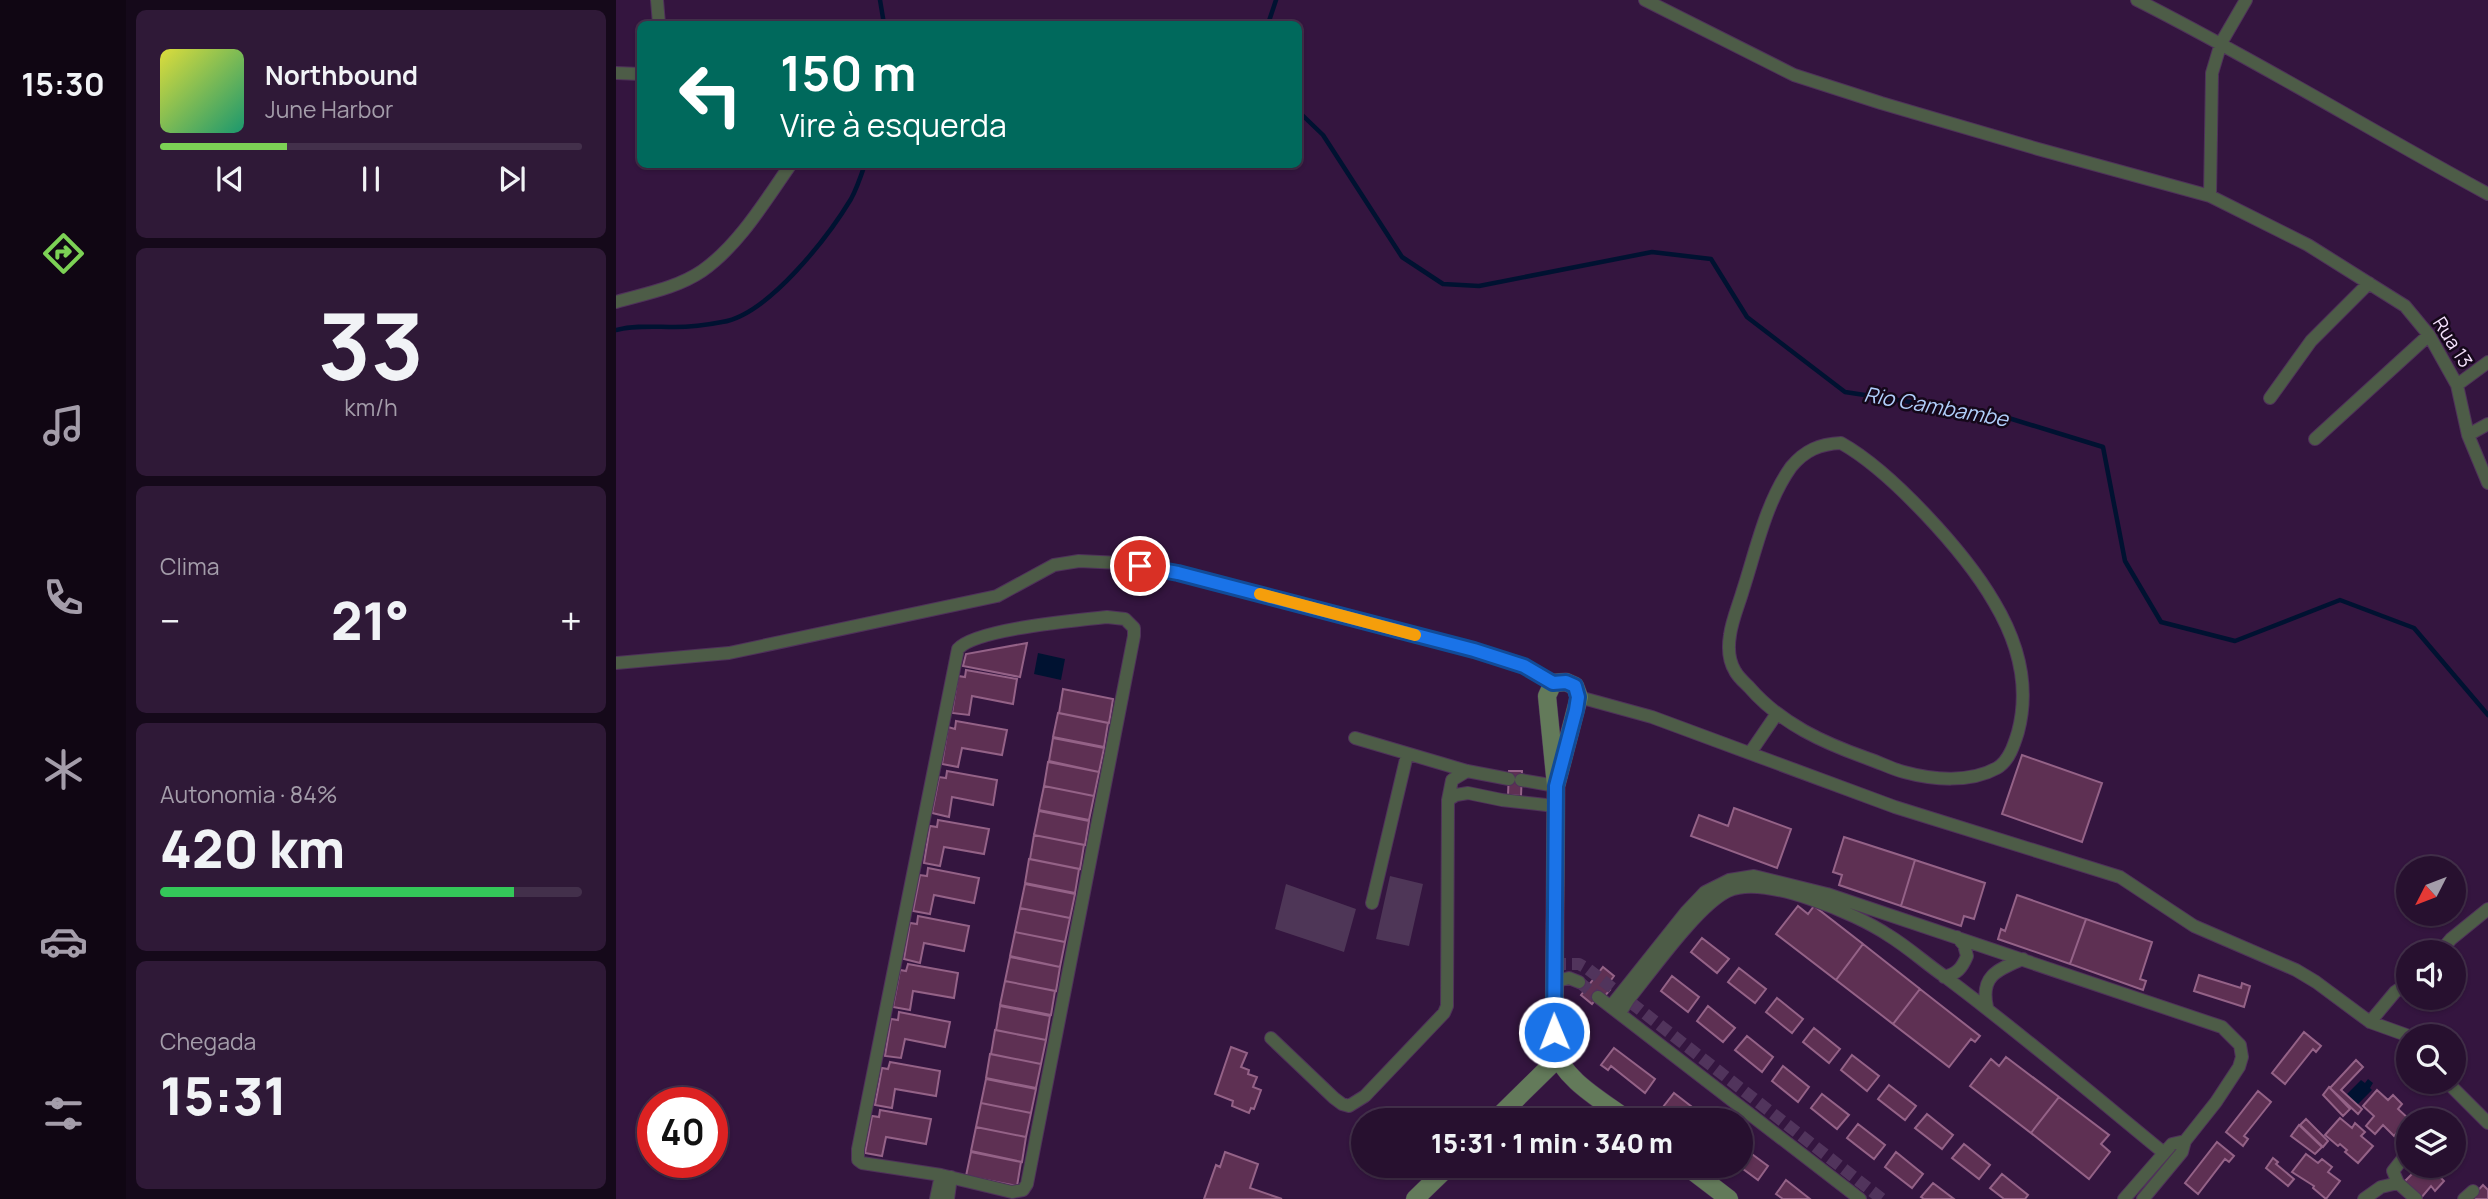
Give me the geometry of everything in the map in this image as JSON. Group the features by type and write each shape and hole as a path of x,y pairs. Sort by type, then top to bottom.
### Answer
{"street":[{"path":"657,0 659,21"},
{"name":"Rua 13","path":"1646,0 1794,75 2038,149 2210,196 2308,245 2405,306 2428,335 2457,385 2468,435 2488,482"},
{"path":"2137,0 2221,43 2488,194"},
{"path":"2210,196 2211,73 2221,43 2246,0"},
{"path":"616,73 637,74"},
{"path":"616,302 662,289 701,271 738,237 788,168"},
{"path":"2270,398 2311,341 2369,283"},
{"path":"2315,439 2428,335"},
{"path":"2457,385 2488,362"},
{"path":"2468,435 2488,424"},
{"path":"1841,443 1857,453 1900,490 1965,562 1994,601 2013,638 2023,677 2024,710 2013,749 1999,767 1972,778 1941,778 1904,772 1826,744 1776,715 1735,672 1729,653 1730,634 1777,491 1792,467 1805,453 1822,444 1841,443"},
{"path":"616,663 729,653 998,597 1054,565 1079,561 1121,563 1178,573 1474,650 1524,666 1553,683 1566,682 1575,686 1578,697 1556,786"},
{"path":"1107,617 1125,619 1134,628 1132,650 1027,1184 1023,1190 1013,1192 946,1176 862,1163 858,1160 858,1149 955,656 962,644 968,641 1039,624 1107,617"},
{"path":"1553,683 1546,696 1556,786 1554,1048 1557,1059 1569,1073 1613,1108"},
{"path":"1578,697 1652,717 1895,807 2120,877 2194,926 2296,970 2370,1022 2396,1031"},
{"path":"1750,753 1776,715"},
{"path":"1355,738 1467,771 1556,786"},
{"path":"1373,902 1407,755"},
{"path":"1271,1038 1342,1104 1349,1106 1365,1096 1444,1013 1447,1006 1448,800 1452,780 1467,771"},
{"path":"1502,800 1499,794 1511,779"},
{"path":"1448,800 1468,793 1555,806"},
{"path":"1616,1010 1619,993 1705,892 1729,880 1754,876 1788,883 1957,936 2222,1027 2240,1045 2242,1057 2239,1067 2185,1141 2182,1153 2143,1199"},
{"path":"1616,1010 1628,1000 1712,901 1730,890 1753,886 1826,904 1858,917 1888,934 1987,1007 2164,1153"},
{"path":"2450,940 2488,909"},
{"path":"1944,976 1954,975 1963,967 1968,956 1957,936"},
{"path":"1987,1007 1985,987 1991,976 1998,970 2023,960"},
{"path":"1553,982 1569,978 1579,982"},
{"path":"2370,1022 2396,991"},
{"path":"1598,996 1860,1199"},
{"path":"1507,1108 1557,1059"},
{"path":"2459,1094 2488,1123"},
{"path":"2124,1199 2172,1144 2185,1141"},
{"path":"2396,1167 2393,1171 2398,1184 2416,1199"},
{"path":"936,1199 946,1176"},
{"path":"946,1176 948,1199"},
{"path":"1415,1199 1437,1178"},
{"path":"1702,1178 1729,1199"},
{"path":"2364,1199 2381,1186 2398,1184"}],"shaded area":[{"path":"1390,876 1423,884 1409,946 1376,939"},
{"path":"1286,884 1356,909 1344,952 1275,929"}],"water":[{"path":"1038,653 1065,659 1061,680 1034,674"},
{"path":"2368,1079 2373,1083 2370,1088 2372,1090 2357,1105 2347,1094 2361,1080 2365,1083"}],"building":[{"path":"1027,643 1020,677 963,666 966,654"},
{"path":"966,670 1017,679 1013,704 972,696 969,715 952,713 958,676 965,677"},
{"path":"1063,689 1113,699 1109,723 1059,713"},
{"path":"1058,713 1108,723 1104,747 1053,737"},
{"path":"956,721 1007,730 1002,755 962,748 958,767 942,764 948,727 955,729"},
{"path":"1053,738 1104,748 1099,772 1049,761"},
{"path":"2022,755 2102,783 2082,842 2002,814"},
{"path":"1048,762 1099,772 1094,796 1044,786"},
{"path":"947,771 997,780 993,805 952,797 949,817 932,813 939,777 946,778"},
{"path":"1509,771 1522,771 1521,796 1508,795"},
{"path":"1044,786 1094,796 1089,820 1039,810"},
{"path":"1734,808 1791,829 1777,868 1691,836 1699,815 1728,826"},
{"path":"1039,811 1089,821 1085,845 1034,835"},
{"path":"938,820 989,829 984,854 944,847 940,866 924,863 930,826 937,827"},
{"path":"1034,835 1084,845 1080,869 1030,859"},
{"path":"1844,837 1915,860 1901,906 1839,885 1842,875 1833,872"},
{"path":"1029,859 1079,869 1075,893 1025,883"},
{"path":"1915,860 1985,883 1974,919 1964,916 1961,926 1901,906"},
{"path":"928,868 979,878 974,903 934,895 930,914 913,911 920,875 927,876"},
{"path":"1025,884 1075,894 1070,918 1020,908"},
{"path":"2017,895 2086,919 2070,964 1998,939 2001,929 2005,931"},
{"path":"1798,906 1808,914 1814,906 1863,944 1836,980 1776,934"},
{"path":"1020,908 1070,918 1065,942 1015,932"},
{"path":"918,916 969,926 964,951 924,943 920,963 904,959 910,923 917,924"},
{"path":"2086,919 2152,942 2140,979 2146,981 2143,990 2070,964"},
{"path":"1015,932 1065,942 1060,967 1010,956"},
{"path":"1702,938 1729,959 1717,973 1691,952"},
{"path":"1863,944 1920,989 1893,1024 1836,980"},
{"path":"1010,957 1060,967 1056,991 1005,981"},
{"path":"908,964 958,973 954,998 913,991 910,1010 893,1007 900,970 906,971"},
{"path":"1603,967 1614,976 1606,987 1610,990 1604,997 1600,994 1592,1004 1581,995"},
{"path":"1739,968 1766,989 1755,1003 1728,982"},
{"path":"2199,975 2241,988 2242,983 2250,986 2244,1007 2194,991"},
{"path":"1672,976 1699,997 1688,1012 1661,991"},
{"path":"1005,981 1055,991 1051,1015 1000,1005"},
{"path":"1920,989 1980,1036 1975,1042 1971,1039 1949,1067 1893,1024"},
{"path":"1777,998 1803,1019 1792,1033 1766,1012"},
{"path":"1000,1006 1050,1016 1046,1040 996,1030"},
{"path":"1708,1006 1735,1028 1723,1042 1697,1021"},
{"path":"899,1012 950,1022 945,1047 905,1039 901,1058 885,1056 891,1019 898,1020"},
{"path":"1814,1028 1840,1049 1829,1063 1803,1042"},
{"path":"995,1030 1046,1040 1041,1064 991,1054"},
{"path":"2304,1032 2321,1046 2316,1052 2313,1049 2285,1084 2272,1073"},
{"path":"1747,1036 1773,1057 1762,1072 1735,1050"},
{"path":"1231,1047 1247,1053 1241,1067 1249,1070 1248,1074 1257,1077 1253,1087 1261,1090 1254,1109 1251,1108 1249,1113 1232,1106 1233,1101 1215,1094"},
{"path":"1614,1048 1655,1079 1645,1093 1611,1066 1608,1070 1601,1065"},
{"path":"990,1054 1041,1064 1036,1088 986,1078"},
{"path":"1852,1055 1879,1076 1867,1091 1841,1070"},
{"path":"2006,1057 2059,1097 2031,1133 1970,1086 1991,1059 1999,1066"},
{"path":"2356,1060 2363,1067 2341,1090 2362,1109 2358,1114 2330,1088"},
{"path":"890,1062 940,1071 936,1096 895,1089 892,1108 875,1105 882,1068 888,1069"},
{"path":"1783,1066 1809,1087 1798,1102 1772,1081"},
{"path":"986,1079 1036,1089 1031,1113 981,1103"},
{"path":"1889,1085 1916,1106 1905,1120 1878,1099"},
{"path":"2329,1087 2350,1109 2343,1116 2323,1095"},
{"path":"2377,1090 2388,1100 2393,1095 2402,1104 2396,1108 2394,1136 2383,1125 2375,1134 2366,1126 2374,1116 2363,1106"},
{"path":"2258,1091 2271,1102 2244,1136 2248,1139 2243,1146 2226,1132"},
{"path":"1674,1093 1693,1108 1664,1108"},
{"path":"1822,1094 1849,1115 1837,1129 1811,1108"},
{"path":"2059,1097 2109,1135 2101,1144 2110,1152 2089,1179 2031,1133"},
{"path":"981,1103 1031,1113 1026,1137 976,1127"},
{"path":"880,1110 931,1119 926,1144 886,1137 882,1156 865,1153 872,1116 879,1117"},
{"path":"1927,1114 1953,1135 1942,1149 1915,1128"},
{"path":"2340,1118 2352,1128 2355,1123 2365,1132 2361,1136 2373,1146 2358,1163 2340,1144 2338,1146 2325,1135"},
{"path":"2306,1119 2328,1141 2323,1147 2300,1125"},
{"path":"1858,1124 1885,1145 1874,1159 1847,1138"},
{"path":"2299,1125 2322,1147 2315,1154 2291,1136"},
{"path":"976,1127 1026,1137 1022,1162 971,1151"},
{"path":"2217,1142 2234,1156 2229,1162 2225,1159 2198,1194 2185,1183"},
{"path":"1964,1144 1990,1165 1979,1179 1952,1158"},
{"path":"971,1152 1021,1162 1017,1186 966,1176"},
{"path":"1225,1152 1258,1164 1250,1188 1282,1199 1204,1199 1216,1165 1220,1167"},
{"path":"1896,1152 1923,1174 1912,1188 1885,1167"},
{"path":"2306,1154 2318,1163 2322,1159 2332,1167 2328,1172 2340,1181 2326,1199 2314,1186 2292,1172"},
{"path":"1753,1155 1768,1166 1758,1180 1753,1176"},
{"path":"2273,1158 2278,1162 2276,1164 2294,1179 2288,1186 2266,1168"},
{"path":"2002,1174 2028,1195 2025,1199 2004,1199 1990,1188"},
{"path":"2408,1178 2441,1178 2444,1181 2435,1191 2431,1186 2421,1198 2404,1182"},
{"path":"1786,1180 1810,1199 1783,1199 1776,1194"},
{"path":"1933,1183 1954,1199 1921,1197"},
{"path":"2483,1185 2488,1190 2488,1199 2470,1199"}],"waterway":[{"name":"Rio Cambambe","path":"880,0 884,21"},
{"name":"Rio Cambambe","path":"1269,21 1276,0"},
{"name":"Rio Cambambe","path":"1302,115 1323,135 1402,257 1443,284 1479,286 1652,252 1711,259 1747,317 1845,392 2002,416 2103,447 2125,561 2161,622 2235,641 2340,600 2414,628 2488,715"},
{"name":"Rio Cambambe","path":"616,330 686,327 722,322 740,316 758,305 795,272 828,233 851,199 864,168"}],"tunnel":[{"path":"1554,964 1579,964 1588,969 1882,1199"},
{"path":"1579,982 1598,997"}],"slow traffic":[{"path":"1260,594 1415,635"}],"route":[{"path":"1140,566 1178,573 1474,650 1524,666 1553,683 1566,682 1575,686 1578,697 1576,710 1556,786 1554,1032"}]}
